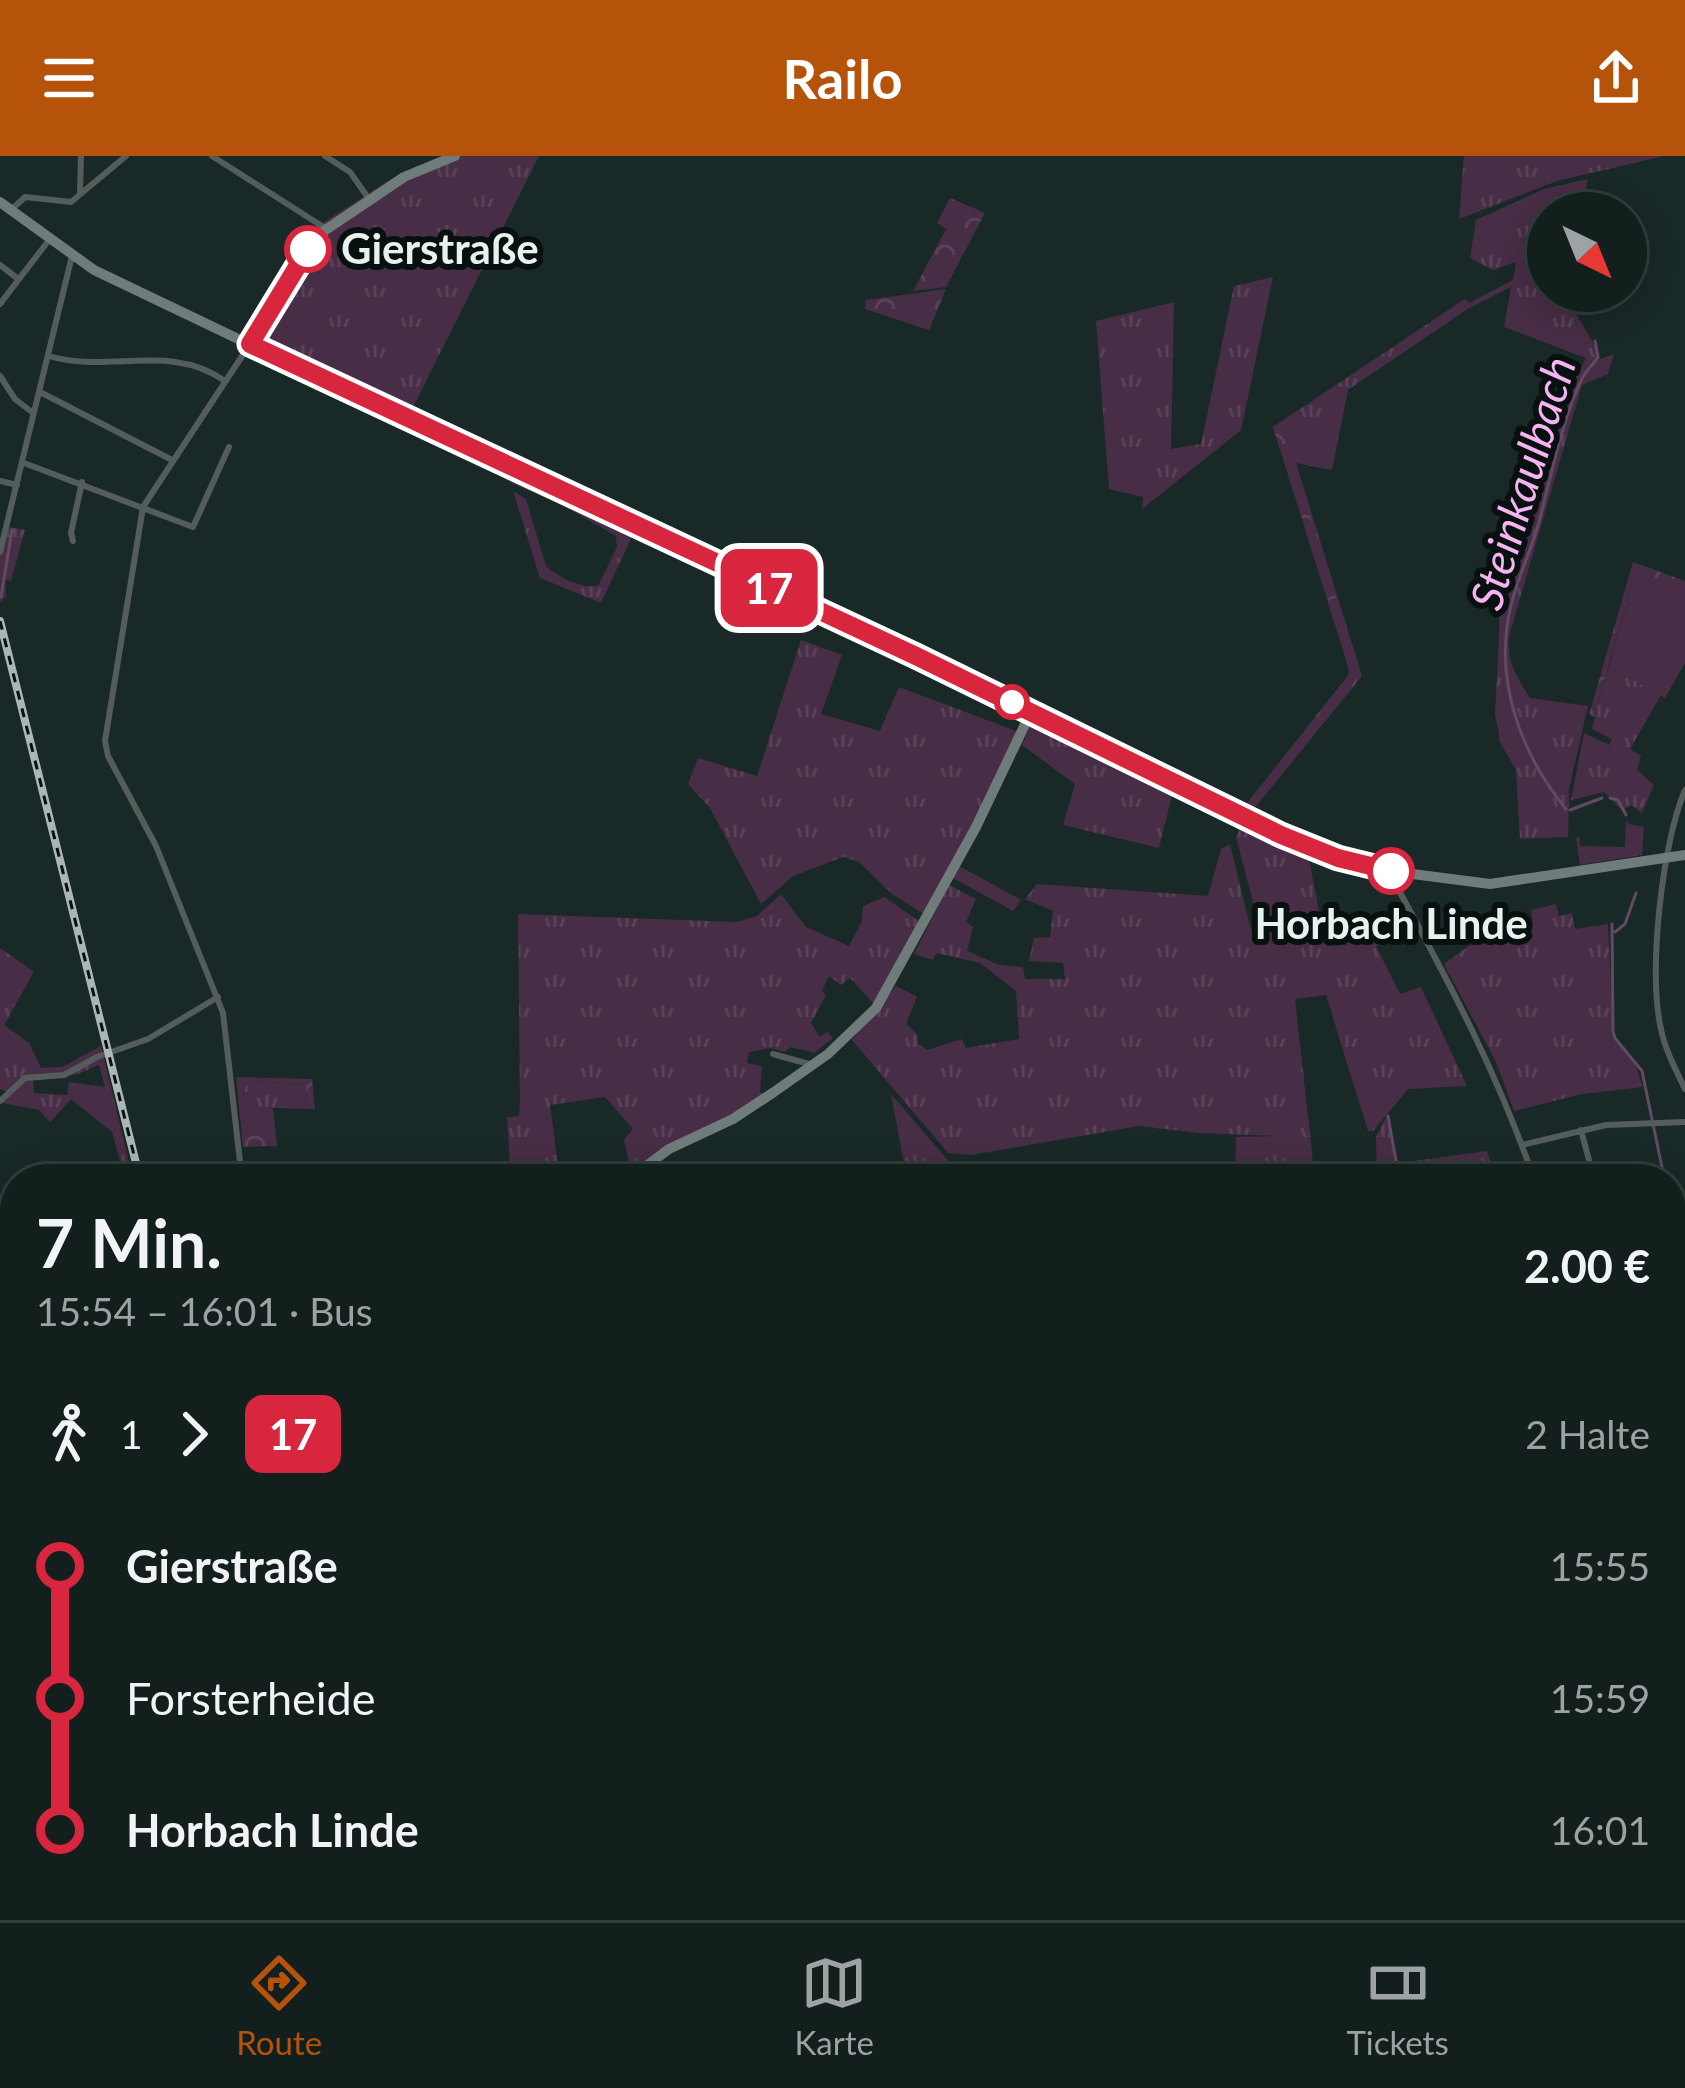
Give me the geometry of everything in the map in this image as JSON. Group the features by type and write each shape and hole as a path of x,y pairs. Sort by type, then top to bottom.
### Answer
{"main road":[{"path":"250,344 288,278 326,228 429,161 455,156"},
{"path":"6,205 94,270 1301,844 1397,872 1475,884 1512,884 1685,855"},
{"path":"649,1164 669,1149 733,1120 813,1065 866,1018 890,988 992,798 1031,712"}],"street":[{"path":"79,195 81,156"},
{"path":"6,205 21,197 66,204 126,156"},
{"path":"212,156 326,228"},
{"path":"325,156 350,172 369,199"},
{"path":"0,304 52,238"},
{"path":"0,552 73,256"},
{"path":"0,265 16,278"},
{"path":"242,1164 218,997 156,846 108,756 105,741 143,507 250,344"},
{"path":"49,356 75,361 171,359 198,365 225,381"},
{"path":"0,376 15,399 34,414"},
{"path":"40,392 172,460"},
{"path":"23,463 193,527 229,447"},
{"path":"0,482 17,485"},
{"path":"73,541 82,482"},
{"path":"1685,790 1672,820 1665,856 1657,1007 1666,1048 1685,1089"},
{"path":"1397,872 1396,885 1502,1089 1529,1164"},
{"path":"0,1101 25,1078 64,1075 107,1052 148,1040 218,997"},
{"path":"773,1054 813,1065"},
{"path":"1522,1145 1581,1130 1685,1122"},
{"path":"1581,1130 1590,1164"}],"green space":[{"path":"444,156 539,156 404,425 244,345 318,226 388,181"},
{"path":"1464,156 1664,156 1557,181 1459,219"},
{"path":"1588,179 1585,192 1537,192"},
{"path":"1527,197 1527,312 1576,312 1600,359 1614,354 1608,374 1582,385 1509,636 1509,654 1530,698 1588,706 1569,789 1568,837 1520,839 1516,770 1501,744 1495,715 1504,535 1516,538 1566,396 1586,358 1504,327 1511,287 1469,308 1348,390 1332,470 1296,463 1362,676 1248,816 1240,812 1350,673 1273,427 1465,299 1469,303 1513,280 1516,262 1493,270 1470,258 1476,220"},
{"path":"950,198 985,213 946,287 913,291 946,229 937,223"},
{"path":"1273,277 1241,430 1142,509 1143,497 1109,489 1096,321 1174,302 1171,449 1201,444 1234,286"},
{"path":"946,289 929,330 865,309 866,300"},
{"path":"1280,423 1360,672 1348,692 1340,687 1349,674 1347,659 1273,427"},
{"path":"510,474 634,532 601,603 540,578 513,491 526,499 546,566 570,581 598,586 617,547 616,536 511,483"},
{"path":"9,527 25,530 11,581 5,580 6,597 0,602 0,556"},
{"path":"1633,562 1685,581 1685,603 1634,575 1596,710 1591,708"},
{"path":"1638,574 1685,603 1685,663 1665,698 1609,666"},
{"path":"801,640 842,655 821,714 880,731 899,687 1019,732 927,916 892,894 859,862 843,857 793,876 761,904 710,808 688,784 698,758 757,776"},
{"path":"1609,666 1661,695 1630,749 1641,756 1637,770 1654,785 1642,813 1631,805 1622,810 1604,792 1571,800 1584,733 1609,745 1612,739 1592,729 1595,717 1589,714 1591,708 1596,710"},
{"path":"1040,724 1173,791 1159,848 1063,825 1075,784 1022,745 1030,727"},
{"path":"1626,820 1644,827 1642,855 1580,865 1576,838 1580,836 1580,846 1625,847"},
{"path":"1242,825 1308,854 1326,946 1347,945 1345,925 1378,926 1383,945 1376,946 1400,994 1421,987 1467,1086 1408,1089 1373,1131 1368,1131 1326,995 1295,999 1313,1164 1235,1164 1236,1137 1280,1136 1139,1126 971,1155 948,1153 852,1040 896,986 917,997 906,1024 927,1050 962,1039 966,1048 1019,1039 1016,991 980,963 936,953 933,960 914,954 949,885 976,899 966,922 973,927 967,951 999,965 1023,967 1025,979 1065,979 1063,963 1029,961 1034,938 1050,937 1053,911 1025,899 1037,884 1208,896 1221,849 1230,844 1251,930 1260,928 1236,837"},
{"path":"959,866 1021,900 1013,911 953,878"},
{"path":"781,894 806,927 849,946 862,921 863,906 884,897 923,924 875,1005 850,978 841,985 829,976 822,991 826,995 811,1023 820,1037 827,1032 833,1038 814,1053 791,1047 784,1052 770,1048 749,1052 747,1063 762,1066 760,1092 764,1096 649,1164 630,1164 624,1140 633,1129 605,1097 550,1105 558,1164 510,1164 507,1117 519,1116 520,1100 518,914 737,922 757,916"},
{"path":"1556,904 1559,916 1572,913 1575,929 1608,924 1613,1033 1636,1066 1643,1087 1582,1094 1514,1111 1496,1062 1444,964 1495,927 1533,925 1531,910"},
{"path":"0,948 34,972 4,1025 29,1043 41,1068 62,1067 101,1046 129,1164 121,1164 112,1132 71,1099 50,1122 39,1110 2,1103 12,1093 0,1089","holes":["99,1065 105,1087 69,1082 67,1095 34,1093 33,1078 75,1075"]},
{"path":"236,1077 312,1079 315,1109 307,1109 306,1084 247,1081 249,1106 273,1108 277,1146 243,1147"},
{"path":"246,1081 306,1084 307,1109 249,1107"},
{"path":"891,1094 951,1164 904,1164"},
{"path":"1386,1117 1399,1163 1487,1151 1491,1164 1377,1164 1376,1137"}],"waterway":[{"name":"Steinkaulbach","path":"1566,809 1524,741 1509,690 1506,637 1569,411 1598,357 1595,341"},
{"path":"1,597 12,530"},
{"name":"Steinkaulbach","path":"1570,810 1602,798"},
{"name":"Steinkaulbach","path":"1610,798 1618,800 1626,815"},
{"path":"1615,932 1625,924 1636,893"},
{"path":"1612,924 1613,1031 1642,1071 1661,1164"},
{"path":"1388,1116 1396,1161"}],"railway":[{"path":"0,621 136,1164"}],"bus line":[{"name":"17","path":"308,249 250,344 1012,701 1281,835 1338,858 1391,871"}],"place":[{"name":"Gierstraße","path":"308,249"},
{"name":"Horbach Linde","path":"1391,871"}]}
